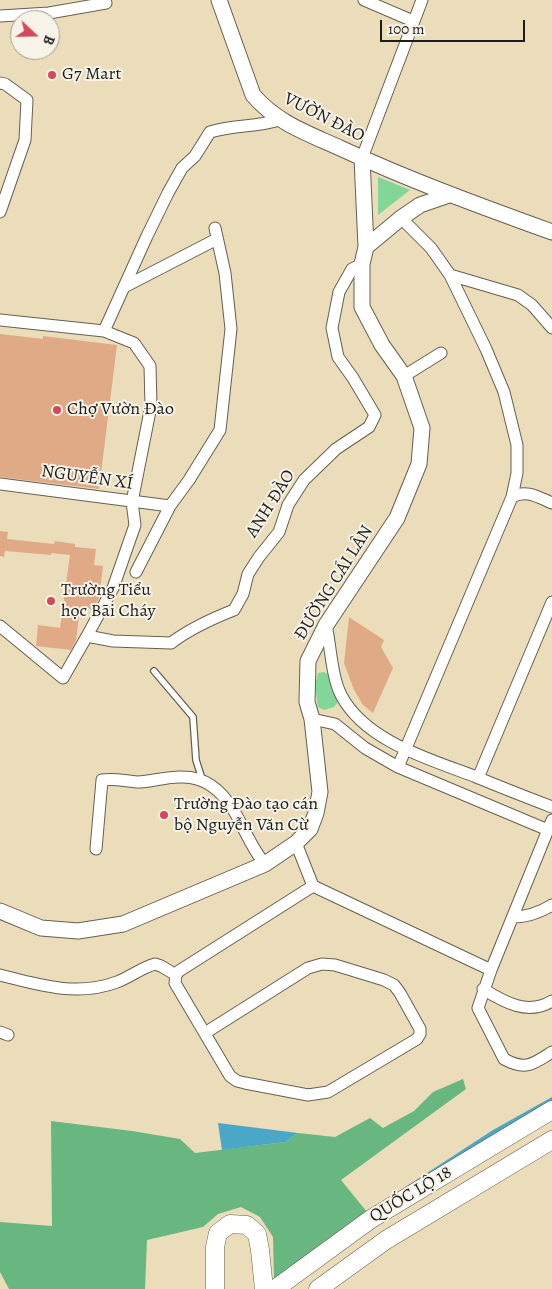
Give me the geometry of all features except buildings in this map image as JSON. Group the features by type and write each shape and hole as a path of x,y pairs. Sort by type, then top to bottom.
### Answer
{"main road":[{"name":"VƯỜN ĐÀO","path":"219,0 252,96 262,106 279,120 449,195"},
{"name":"ĐƯỜNG CÁI LÂN","path":"0,911 41,928 78,931 123,924 265,864 296,843 310,829 316,813 320,792 312,719 307,702 308,661 326,625 397,518 419,464 422,428 404,376 382,346 362,307 362,264 366,246 362,158"},
{"path":"366,246 420,205 449,195 552,232"},
{"name":"QUỐC LỘ 18","path":"275,1289 373,1222 552,1110"},
{"name":"QUỐC LỘ 18","path":"286,1289 373,1222 552,1118"},
{"name":"QUỐC LỘ 18","path":"318,1289 552,1140"},
{"name":"QUỐC LỘ 18","path":"331,1289 388,1243 552,1148"},
{"path":"215,1289 215,1247 218,1233 230,1224 247,1225 257,1234 264,1289"}],"street":[{"path":"364,0 413,20"},
{"path":"362,158 422,0"},
{"path":"0,16 49,13 106,3"},
{"path":"0,83 5,84 27,100 25,140 0,212"},
{"path":"104,331 168,193 182,168 196,156 210,132 224,128 270,123 279,120"},
{"path":"398,767 512,497 517,473 517,445 504,392 486,349 450,275 431,248 401,218"},
{"path":"124,287 216,233 225,274 231,330 220,430 189,480 170,506 136,572"},
{"name":"ANH ĐÀO","path":"87,636 113,641 171,644 186,631 234,610 243,594 248,574 258,557 279,532 288,505 304,480 336,449 369,427 375,414 354,378 338,357 332,328 339,292 352,269 362,264"},
{"path":"450,275 518,295 532,306 552,328"},
{"path":"0,320 104,331 134,343 150,366 151,406 132,502 135,525 113,588 62,678 0,626"},
{"path":"404,376 441,353"},
{"name":"NGUYỄN XÍ","path":"0,484 170,506"},
{"path":"512,497 524,493 531,494 552,503"},
{"path":"478,778 552,602"},
{"path":"326,625 336,683 349,707 368,727 405,750 552,808"},
{"path":"335,724 349,707"},
{"path":"312,719 335,724 365,748 398,767 550,825 491,970 478,1008 504,1059 521,1066 530,1066 552,1052"},
{"path":"96,848 102,780 110,778 137,782 182,776 202,779 220,791 234,810 256,854 265,864"},
{"path":"296,843 313,886 491,970"},
{"path":"205,1033 308,968 322,964 335,965 376,977 394,985 420,1029 417,1039 328,1092 308,1095 237,1081 230,1076 175,983 176,975 178,971 313,886"},
{"path":"513,917 536,914 552,905"},
{"path":"0,975 54,989 75,989 94,988 116,982 155,964 176,975"},
{"path":"484,989 504,1002 518,1006 532,1008 552,1002"}],"lane":[{"path":"154,671 193,717 196,760 202,779"}],"green space":[{"path":"378,177 410,190 378,215"},
{"path":"324,672 332,677 338,702 334,707 324,710 318,707 315,686 318,673"},
{"path":"463,1079 466,1089 341,1180 367,1212 274,1280 273,1237 260,1217 241,1207 218,1214 203,1227 147,1240 145,1289 9,1289 0,1272 0,1222 52,1226 51,1121 180,1139 195,1153 285,1142 298,1133 335,1137 370,1118 383,1128 414,1111 433,1092"}],"water":[{"path":"552,1097 552,1106 367,1212 493,1130"},
{"path":"218,1123 298,1133 285,1142 222,1150"}],"place":[{"name":"G7 Mart","path":"52,75"},
{"name":"Chợ Vườn Đào","path":"57,410"},
{"name":"Trường Tiểu học Bãi Cháy","path":"51,601"},
{"name":"Trường Đào tạo cán bộ Nguyễn Văn Cừ","path":"164,815"}]}
